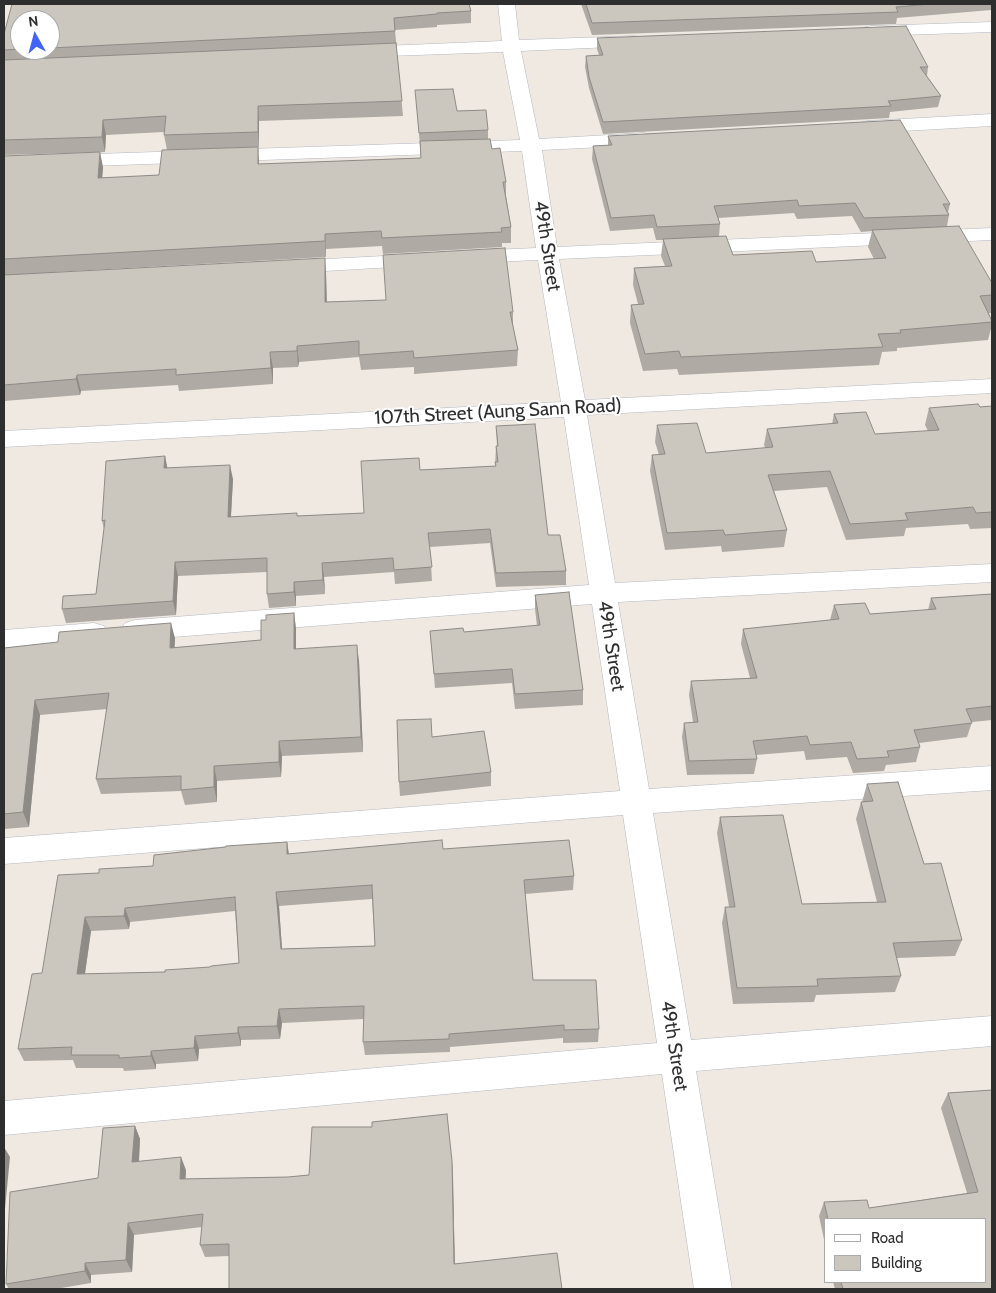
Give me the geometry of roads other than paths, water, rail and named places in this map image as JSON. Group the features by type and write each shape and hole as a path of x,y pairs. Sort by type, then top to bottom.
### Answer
{"street":[{"name":"49th Street","path":"506,4 511,45 531,145 547,253 574,408 713,1289"},
{"path":"855,32 992,27"},
{"path":"342,53 649,40"},
{"path":"845,128 992,120"},
{"path":"4,162 531,145 659,138"},
{"path":"270,268 547,253 992,234"},
{"name":"107th Street (Aung Sann Road)","path":"4,439 992,386"},
{"path":"4,640 603,593 992,573"},
{"path":"4,851 635,802 992,778"},
{"path":"4,1118 676,1056 992,1031"}]}
